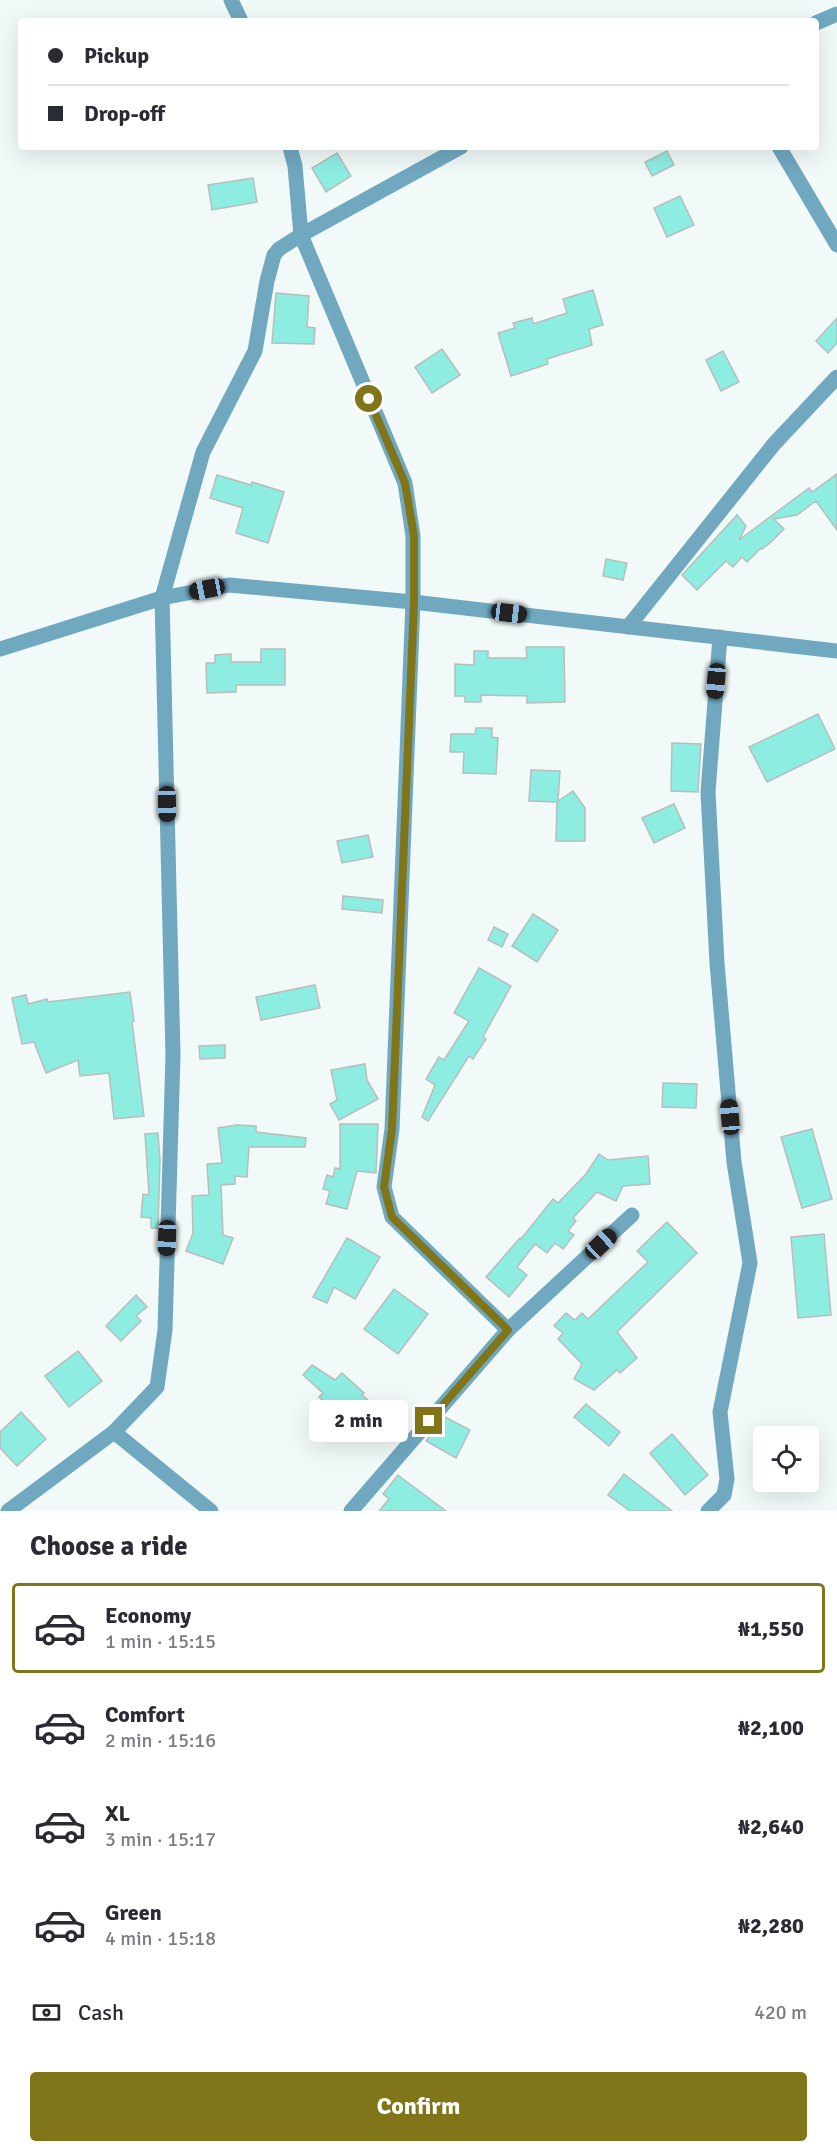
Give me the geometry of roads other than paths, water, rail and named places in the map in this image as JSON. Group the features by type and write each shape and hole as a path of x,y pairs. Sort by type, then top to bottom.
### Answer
{"street":[{"path":"231,0 240,18"},
{"path":"819,22 837,14"},
{"path":"291,150 295,166 301,235 405,483 414,536 414,602 392,1129 384,1187 392,1217 508,1330"},
{"path":"8,1511 114,1432 157,1387 165,1330 173,1055 162,598 203,452 255,351 267,281 274,255 279,249 301,235 455,150"},
{"path":"781,150 837,245"},
{"path":"628,627 774,444 837,377"},
{"path":"0,649 162,598 229,585 414,602 837,651"},
{"path":"708,1511 724,1495 727,1479 720,1412 750,1263 734,1162 717,963 708,792 720,638"},
{"path":"351,1511 508,1330 632,1215"},
{"path":"114,1432 211,1511"}]}
